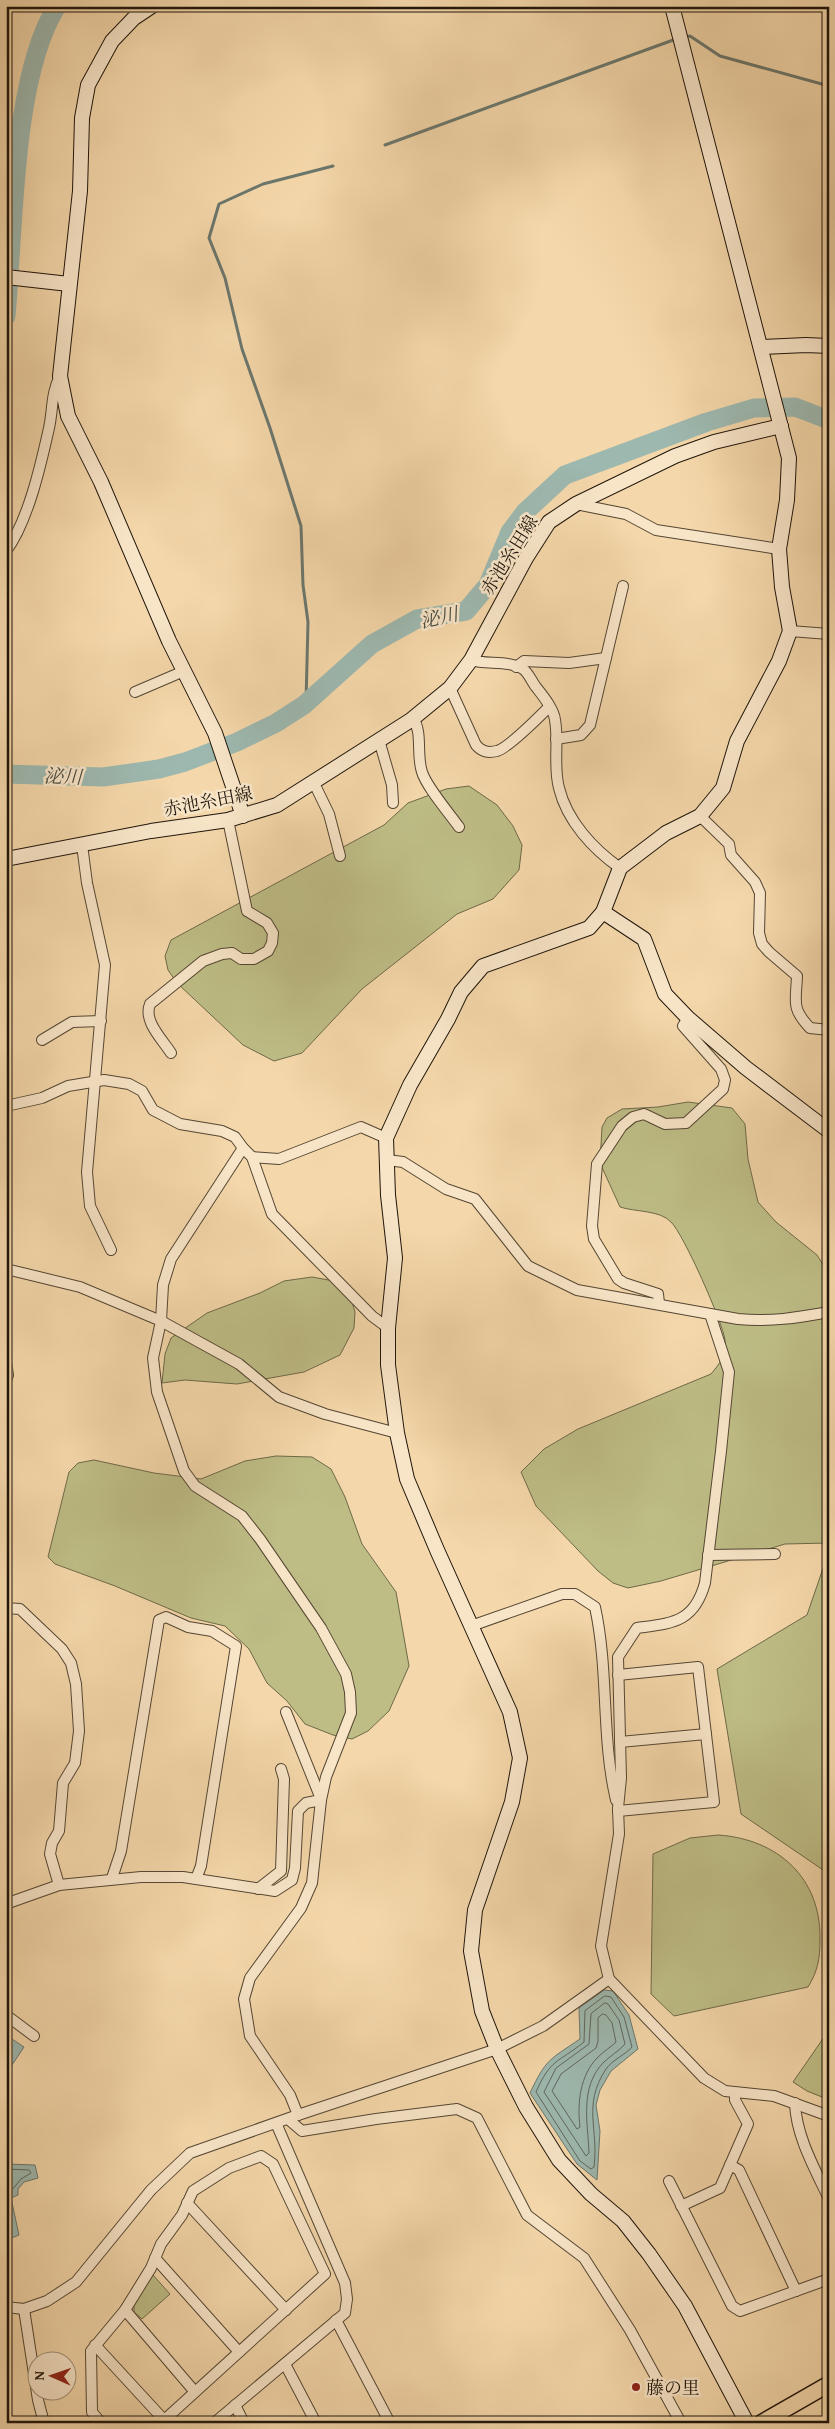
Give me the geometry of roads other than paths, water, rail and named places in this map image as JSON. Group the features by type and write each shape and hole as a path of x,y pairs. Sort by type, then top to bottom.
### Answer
{"main road":[{"path":"761,2423 829,2384"}],"street":[{"path":"152,6 134,18 112,41 88,85 82,118 80,191 65,284 60,376 68,416 101,482 184,671 215,733 243,816"},
{"path":"672,6 789,458 789,477 779,549 782,586 790,631 779,661 737,741 722,788 700,816 666,833 620,868 603,912 589,928 483,966 461,992 448,1019 410,1085 386,1138 388,1195 395,1258 388,1328 388,1365 397,1432 407,1479 510,1712 520,1758 512,1802 475,1910 471,1951 482,2011 497,2049 526,2107 559,2160 591,2194 623,2221 685,2306 747,2423"},
{"path":"6,277 65,284"},
{"path":"762,348 806,344 829,346"},
{"path":"6,551 26,511 49,427 54,388 60,376"},
{"name":"赤池糸田線","path":"6,859 151,831 228,820 277,804 413,718 450,688 470,660 522,566 549,522 576,504 675,456 781,422"},
{"path":"576,504 626,514 656,530 779,549"},
{"path":"556,739 581,735 590,725 623,586"},
{"path":"790,631 829,634"},
{"path":"516,667 524,661 569,663 606,658"},
{"path":"470,660 482,664 523,669 555,718 559,788 568,812 586,837 608,860 620,868"},
{"path":"135,692 184,671"},
{"path":"450,688 476,745 481,750 488,752 499,750 549,707"},
{"path":"413,718 418,726 418,757 422,774 459,827"},
{"path":"379,740 392,785 393,803"},
{"path":"313,781 329,814 340,856"},
{"path":"700,816 729,844 731,855 755,882 760,893 759,933 762,944 798,976 795,1006 799,1016 810,1028 829,1030"},
{"path":"171,1053 150,1021 148,1011 150,1004 203,961 222,954 232,953 241,959 254,959 268,951 272,943 273,933 267,923 247,911 228,820"},
{"path":"82,845 87,882 105,964 87,1172 90,1206 111,1250"},
{"path":"603,912 644,938 664,994 688,1018 746,1068 829,1131"},
{"path":"659,1303 658,1294 624,1283 618,1278 594,1239 592,1226 597,1164 622,1126 633,1117 644,1114 665,1124 686,1123 723,1089 725,1080 721,1069 683,1026 688,1018"},
{"path":"42,1040 72,1022 101,1021"},
{"path":"6,1106 42,1098 68,1086 104,1080 129,1084 142,1092 153,1110 180,1124 222,1130 235,1137 242,1148 252,1157 272,1214 372,1316 388,1328"},
{"path":"252,1157 279,1159 361,1127 386,1138"},
{"path":"242,1148 171,1259 163,1285 161,1321 154,1358 157,1392 184,1471 195,1486 242,1516 321,1628 346,1674 351,1713 326,1777 321,1800 312,1883 301,1908 250,1978 244,1999 250,2036 290,2095 298,2114"},
{"path":"387,1160 403,1162 446,1189 475,1199 528,1266 577,1290 659,1303 710,1314 763,1321 786,1320 829,1312"},
{"path":"6,1269 80,1288 161,1321 239,1364 279,1397 325,1414 397,1432"},
{"path":"710,1314 728,1372 722,1452 701,1598 678,1622 637,1628 618,1657 621,1778 618,1809 619,1834 600,1946 609,1979 704,2078 725,2091 774,2096 829,2116"},
{"path":"6,1363 8,1375 6,1381"},
{"path":"708,1555 775,1554"},
{"path":"471,1626 562,1594 575,1594 594,1607 604,1670 610,1778 618,1809"},
{"path":"6,1608 20,1609 62,1649 71,1663 76,1684 79,1731 75,1763 63,1783 59,1831 52,1843 50,1854 59,1885"},
{"path":"112,1878 121,1851 159,1620 166,1617 188,1627 212,1631 236,1646 201,1866 196,1879"},
{"path":"618,1675 698,1667 714,1802 618,1809"},
{"path":"286,1712 321,1800"},
{"path":"620,1742 706,1734"},
{"path":"258,1889 281,1871 284,1779 281,1769"},
{"path":"6,1901 11,1902 59,1885 112,1878 196,1879 275,1890 292,1880 295,1868 298,1811 306,1803 321,1800"},
{"path":"6,2307 24,2309 47,2301 76,2282 151,2190 190,2153 298,2114 497,2049 543,2026 609,1979"},
{"path":"6,2015 34,2036"},
{"path":"681,2206 720,2188 748,2124 735,2100 735,2093"},
{"path":"795,2103 796,2113 810,2158 829,2199"},
{"path":"288,2119 302,2131 457,2109 477,2118 527,2215 584,2258 630,2330 681,2423"},
{"path":"214,2423 344,2313 348,2299 345,2283 276,2123"},
{"path":"96,2345 162,2422 325,2274 273,2164 261,2156 229,2168 193,2191 182,2215 161,2244 125,2310 91,2351 92,2412 101,2423"},
{"path":"730,2165 739,2170 796,2290"},
{"path":"669,2181 732,2306 740,2311 829,2279"},
{"path":"187,2203 286,2310"},
{"path":"302,2226 318,2219"},
{"path":"155,2258 239,2352"},
{"path":"24,2309 38,2400 44,2423"},
{"path":"125,2310 195,2392"},
{"path":"336,2320 390,2423"},
{"path":"285,2364 316,2423"},
{"path":"235,2405 244,2423"}],"water":[{"path":"604,1990 613,1991 629,2015 638,2049 611,2071 600,2090 596,2105 600,2131 597,2180 577,2164 530,2093 540,2073 549,2061 580,2039 579,2008"},
{"path":"6,2035 24,2047 6,2074"},
{"path":"6,2164 35,2165 38,2178 24,2182 18,2189 18,2195 11,2198 19,2235 9,2239 6,2238"}],"waterway":[{"path":"6,316 14,199 23,113 31,72 42,36 57,6"},
{"path":"684,37 690,36 720,56 829,86"},
{"path":"385,145 676,39"},
{"path":"306,702 308,622 303,585 301,526 270,428 242,349 225,278 209,238 219,204 263,184 333,166"},
{"name":"泌川","path":"6,774 103,777 159,769 185,762 237,742 276,723 304,705 372,644 417,619 466,611 488,585 510,532 525,512 565,475 707,422 754,408 795,407 829,420"}],"place":[{"name":"藤の里","path":"636,2387"}]}
